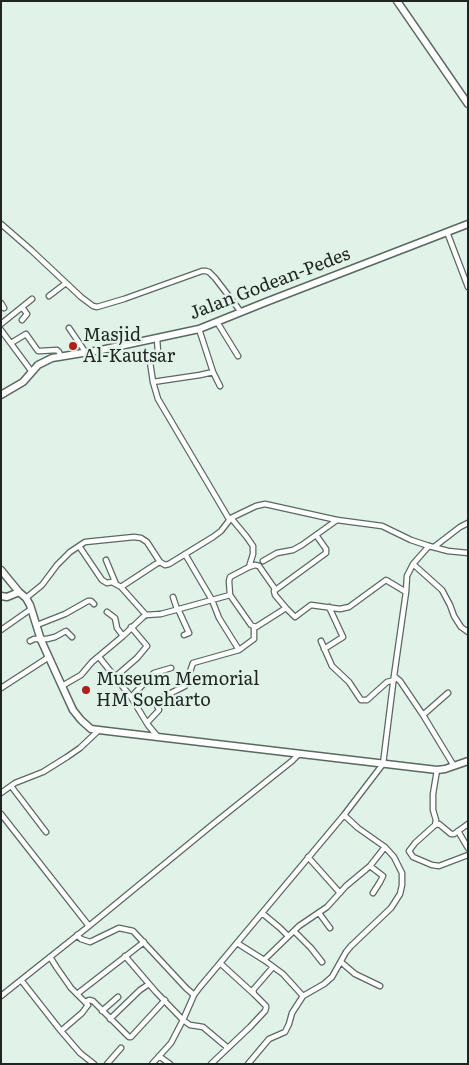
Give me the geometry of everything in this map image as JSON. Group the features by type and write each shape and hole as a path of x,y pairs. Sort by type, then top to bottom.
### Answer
{"street":[{"path":"397,1 468,104"},
{"path":"1,224 93,306 124,299 206,271 210,272 241,312"},
{"name":"Jalan Godean-Pedes","path":"1,396 23,382 38,365 44,362 199,329 468,224"},
{"path":"448,232 468,286"},
{"path":"49,296 66,283"},
{"path":"1,324 32,299"},
{"path":"1,303 4,308"},
{"path":"22,307 27,315 22,320"},
{"path":"217,322 238,356"},
{"path":"69,328 86,353"},
{"path":"199,329 213,372 220,386"},
{"path":"1,330 32,372"},
{"path":"11,344 26,334 40,352 58,350 61,357"},
{"path":"157,338 158,353 150,362 158,400 230,518 253,546 253,554 248,567"},
{"path":"153,382 213,372"},
{"path":"26,598 42,586 57,565 85,542 141,538 147,542 160,562 165,565 221,531 230,518 265,504 337,520 374,524 411,540 448,551 468,554"},
{"path":"264,560 277,553 293,550 337,520"},
{"path":"152,1064 170,1043 194,995 344,815 383,764 407,576 413,564 432,546 468,523"},
{"path":"275,589 326,553 326,549 316,535"},
{"path":"79,546 102,580 122,587 146,615"},
{"path":"185,554 212,600 219,618 239,650"},
{"path":"106,560 116,584"},
{"path":"122,587 160,562"},
{"path":"413,564 442,590 454,616 461,627 468,632"},
{"path":"147,723 159,710 156,703 157,700 184,688 193,663 239,650 253,641 254,627 230,595 230,577 248,567 259,566 275,589 275,595 295,617 311,605 340,609 349,607 386,580 406,592"},
{"path":"1,570 26,598 48,657 73,710 91,728 437,770 468,761"},
{"path":"1,596 7,597 20,592"},
{"path":"62,686 81,675 92,662 146,615 162,614 230,595"},
{"path":"173,597 189,633 184,635"},
{"path":"37,626 65,614 88,601 94,604"},
{"path":"324,649 342,637 329,607"},
{"path":"254,627 286,608"},
{"path":"1,630 31,609"},
{"path":"107,612 115,618 116,628 124,636"},
{"path":"115,677 137,658 147,646 131,627"},
{"path":"30,641 55,637 66,631 72,637"},
{"path":"321,640 332,666 349,682 360,700 367,700 394,678"},
{"path":"1,688 48,657"},
{"path":"99,657 131,697 158,737"},
{"path":"131,697 154,673 171,668"},
{"path":"394,678 400,681 454,766"},
{"path":"423,715 448,693"},
{"path":"1,793 24,779 43,772 80,748 99,730"},
{"path":"1,996 299,754"},
{"path":"437,770 433,794 435,825 414,843 410,853 413,857 439,866 468,855"},
{"path":"1,784 8,788 46,832"},
{"path":"1,814 89,926"},
{"path":"248,1064 267,1041 285,1032 292,1014 303,996 332,977 346,952 390,908 400,894 402,874 394,857 385,847 358,828 344,815"},
{"path":"435,825 439,824 451,834 454,834 468,824"},
{"path":"458,831 468,848"},
{"path":"264,960 288,936 327,907 370,866 385,847"},
{"path":"308,857 340,893"},
{"path":"370,866 382,876 374,893"},
{"path":"262,913 288,936"},
{"path":"319,913 330,928"},
{"path":"77,936 90,942 119,928 133,931 194,995"},
{"path":"294,931 322,962"},
{"path":"77,994 144,942"},
{"path":"237,943 283,974 303,996"},
{"path":"125,956 183,1020 190,1025 203,1027 228,1048"},
{"path":"50,957 71,988 88,1005 61,1032"},
{"path":"341,962 355,974 380,986"},
{"path":"211,1064 250,1027 266,1008 254,994 220,963"},
{"path":"254,994 252,990 254,987 273,967"},
{"path":"21,980 61,1032 80,1053 94,1064"},
{"path":"110,1019 140,990 149,984"},
{"path":"102,1011 118,997"},
{"path":"86,1002 91,1000 130,1037 165,1000"},
{"path":"107,1064 121,1048"},
{"path":"159,1056 170,1064"}],"place":[{"name":"Masjid Al-Kautsar","path":"73,346"},
{"name":"Museum Memorial HM Soeharto","path":"86,690"}]}
